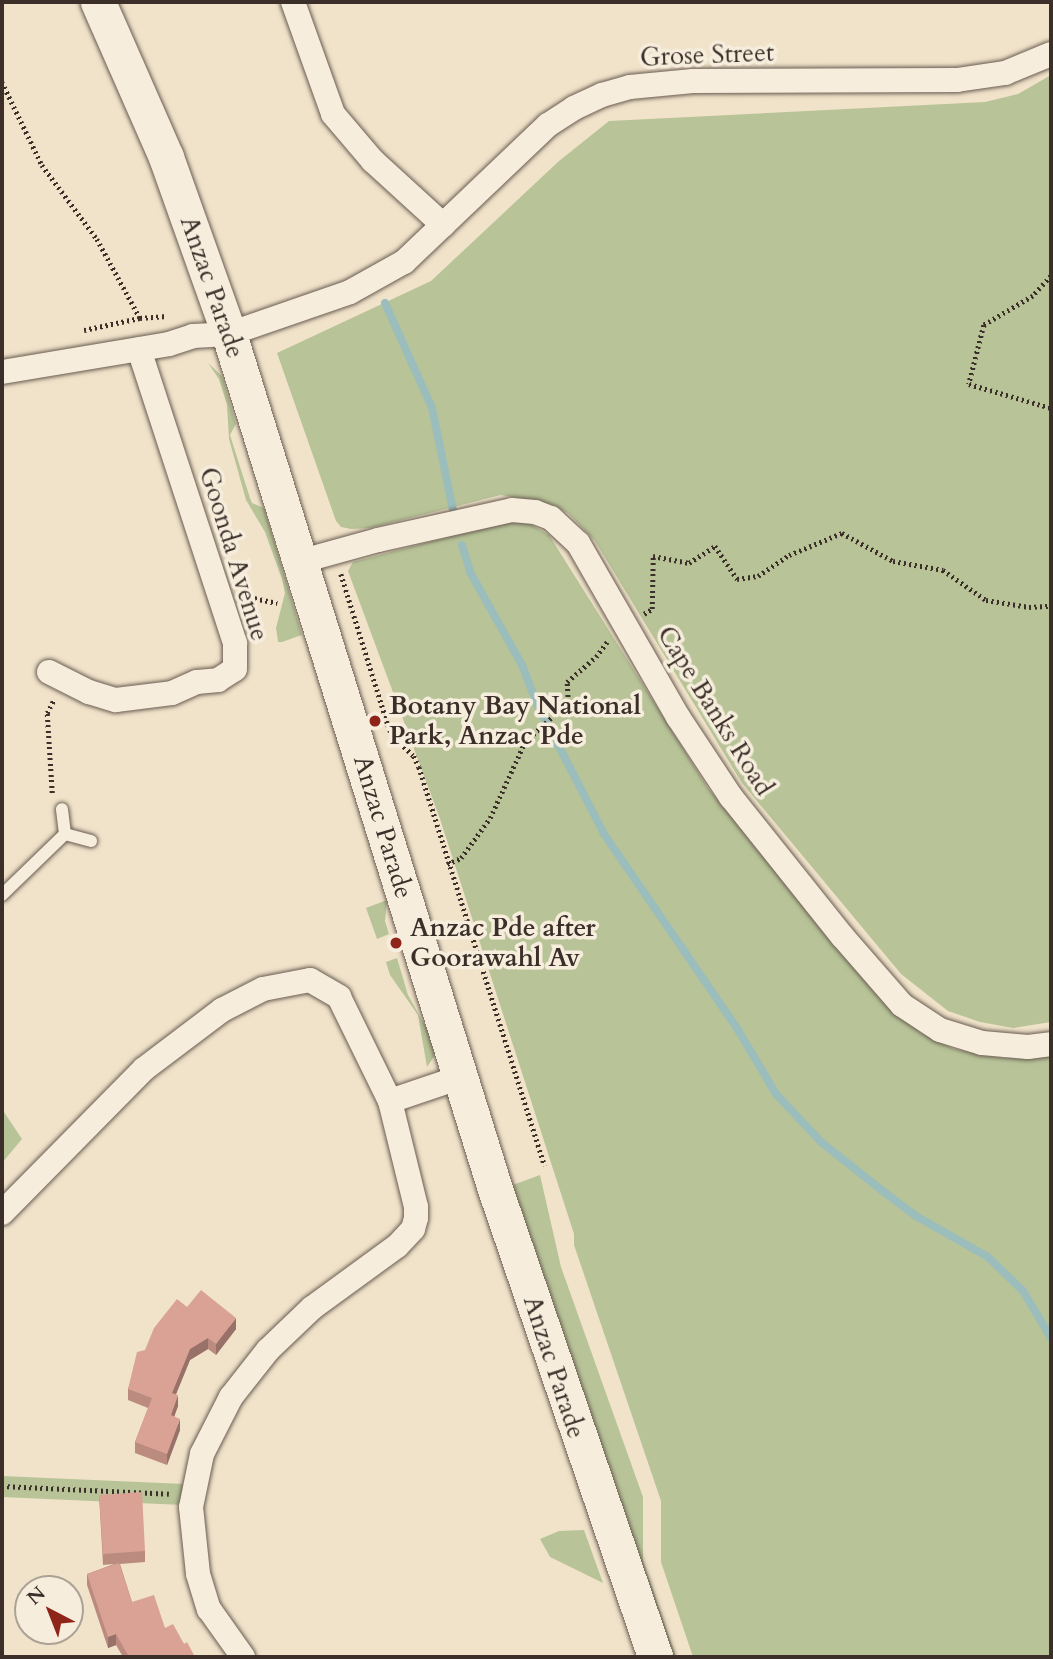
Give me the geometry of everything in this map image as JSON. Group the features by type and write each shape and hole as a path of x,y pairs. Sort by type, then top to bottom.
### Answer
{"main road":[{"name":"Anzac Parade","path":"99,2 166,157 229,334 461,1077 591,1478 655,1657"}],"street":[{"path":"293,2 307,49 333,114 373,161 443,225"},
{"name":"Grose Street","path":"2,372 139,349 193,336 229,334 333,298 376,279 404,262 548,125 574,108 611,92 657,83 693,81 957,80 1005,73 1051,54"},
{"name":"Goonda Avenue","path":"57,676 116,700 172,693 197,682 218,680 234,669 235,643 139,349"},
{"name":"Cape Banks Road","path":"302,561 512,510 551,518 572,536 678,717 731,797 842,936 902,1005 940,1030 982,1043 1028,1047 1051,1044"},
{"path":"2,1213 144,1069 222,1010 263,989 310,980 339,997 390,1101 416,1207 413,1229 397,1246 312,1308 254,1365 210,1434 196,1472 192,1533 204,1594 217,1622 243,1657"},
{"path":"390,1101 461,1077"}],"lane":[{"path":"62,809 65,834"},
{"path":"65,834 91,841"},
{"path":"2,895 65,834"}],"path":[{"path":"2,82 42,165 97,239 140,317"},
{"path":"1051,276 1033,296 984,325 969,384 1051,408"},
{"path":"84,330 140,317 174,316"},
{"path":"447,864 461,858 489,818 525,742 568,702 568,682 626,625 652,609 653,556 689,563 715,546 737,579 758,576 789,555 842,533 893,561 943,570 986,600 1029,607 1051,606"},
{"path":"340,570 388,725 393,735 414,756 545,1167"},
{"path":"57,676 47,713 50,791 62,809"},
{"path":"2,1486 193,1496"}],"green space":[{"path":"1051,75 1051,1022 1013,1028 980,1022 948,1011 901,974 742,783 595,541 569,514 554,505 501,495 370,528 341,527 336,521 277,353 431,281 559,161 609,121 985,102 1018,94"},
{"path":"208,363 222,376 236,424 230,435 252,503 264,508 302,635 282,642 278,642 276,628 285,593 282,579 265,532 246,500 229,439 227,405 219,379"},
{"path":"505,522 530,524 549,535 708,788 889,1008 921,1033 954,1049 1004,1058 1051,1053 1051,1657 693,1657 661,1562 661,1501 574,1245 574,1234 440,819 348,571 353,562"},
{"path":"387,900 385,921 389,934 377,939 366,908"},
{"path":"397,958 408,995 432,1038 435,1055 427,1067 418,1015 390,975 386,962"},
{"path":"2,1109 22,1139 2,1163"},
{"path":"540,1175 561,1267 643,1497 643,1561 676,1657 669,1657 510,1186"},
{"path":"2,1476 185,1484 183,1505 2,1497"},
{"path":"584,1530 603,1583 550,1557 540,1539 559,1531"}],"building":[{"path":"201,1290 236,1318 216,1344 208,1338 190,1349 172,1393 178,1395 171,1415 180,1419 167,1454 135,1442 152,1398 128,1389 137,1352 145,1350 154,1328 177,1299 187,1307"},
{"path":"142,1492 145,1551 103,1554 99,1495"},
{"path":"119,1563 132,1602 154,1595 165,1628 173,1624 195,1657 129,1657 116,1634 108,1637 87,1574"}],"waterway":[{"path":"385,303 432,408 453,510"},
{"path":"462,545 470,572 522,665 536,702 604,834 738,1030 776,1094 821,1142 880,1189 916,1216 988,1257 1023,1291 1051,1338"}],"place":[{"name":"Botany Bay National Park, Anzac Pde","path":"375,721"},
{"name":"Anzac Pde after Goorawahl Av","path":"396,943"}]}
